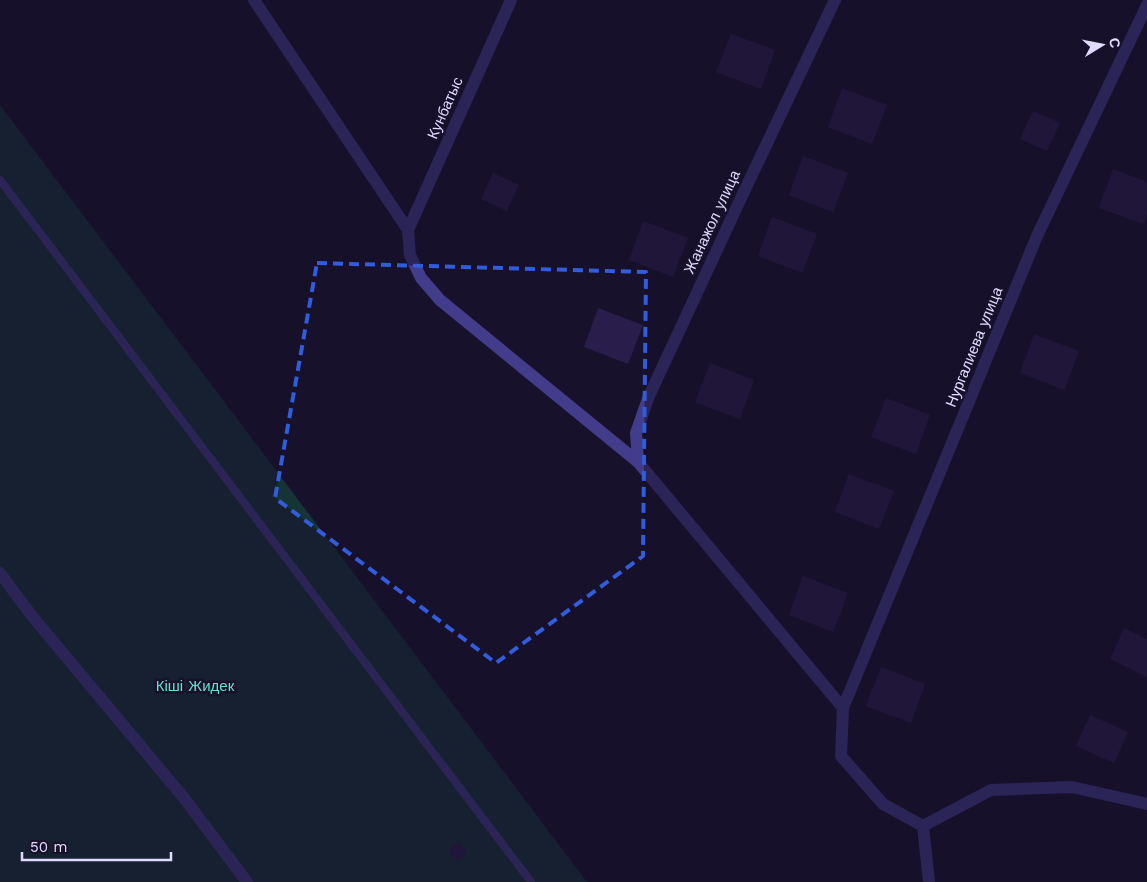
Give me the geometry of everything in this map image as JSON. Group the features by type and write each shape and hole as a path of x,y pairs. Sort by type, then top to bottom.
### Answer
{"street":[{"path":"254,0 408,230 410,256 420,278 440,300 638,462 844,708"},
{"name":"Кунбатыс","path":"408,230 511,0"},
{"name":"Жанажол улица","path":"638,462 636,433 649,396 835,0"},
{"name":"Нургалиева улица","path":"923,826 883,804 842,756 844,708 1037,236 1147,4"},
{"path":"0,573 32,616 184,798 247,882"},
{"path":"929,882 923,826 991,790 1072,787 1147,804"}],"lane":[{"path":"0,180 531,882"}],"highlighted area":[{"path":"317,263 646,272 643,556 496,663 275,498"}],"green space":[{"name":"Кіші Жидек","path":"0,105 587,882 0,882"}],"building":[{"path":"731,34 775,50 761,89 716,72"},
{"path":"842,88 887,105 872,144 828,127"},
{"path":"1033,111 1060,123 1047,151 1020,139"},
{"path":"803,156 848,173 833,212 789,195"},
{"path":"1113,169 1147,182 1147,214 1143,224 1099,208"},
{"path":"493,173 519,185 507,211 481,199"},
{"path":"772,217 817,234 802,273 758,256"},
{"path":"643,221 688,238 673,277 629,260"},
{"path":"598,308 643,325 628,364 584,347"},
{"path":"1034,334 1079,351 1064,390 1020,373"},
{"path":"710,363 754,380 740,419 695,402"},
{"path":"886,398 930,415 916,454 871,437"},
{"path":"849,474 894,491 879,529 835,512"},
{"path":"803,576 848,593 833,632 789,615"},
{"path":"1124,628 1147,639 1147,677 1110,659"},
{"path":"881,667 925,684 911,723 866,706"},
{"path":"1090,715 1128,732 1114,763 1076,746"},
{"path":"459,842 467,853 457,861 449,850"}]}
